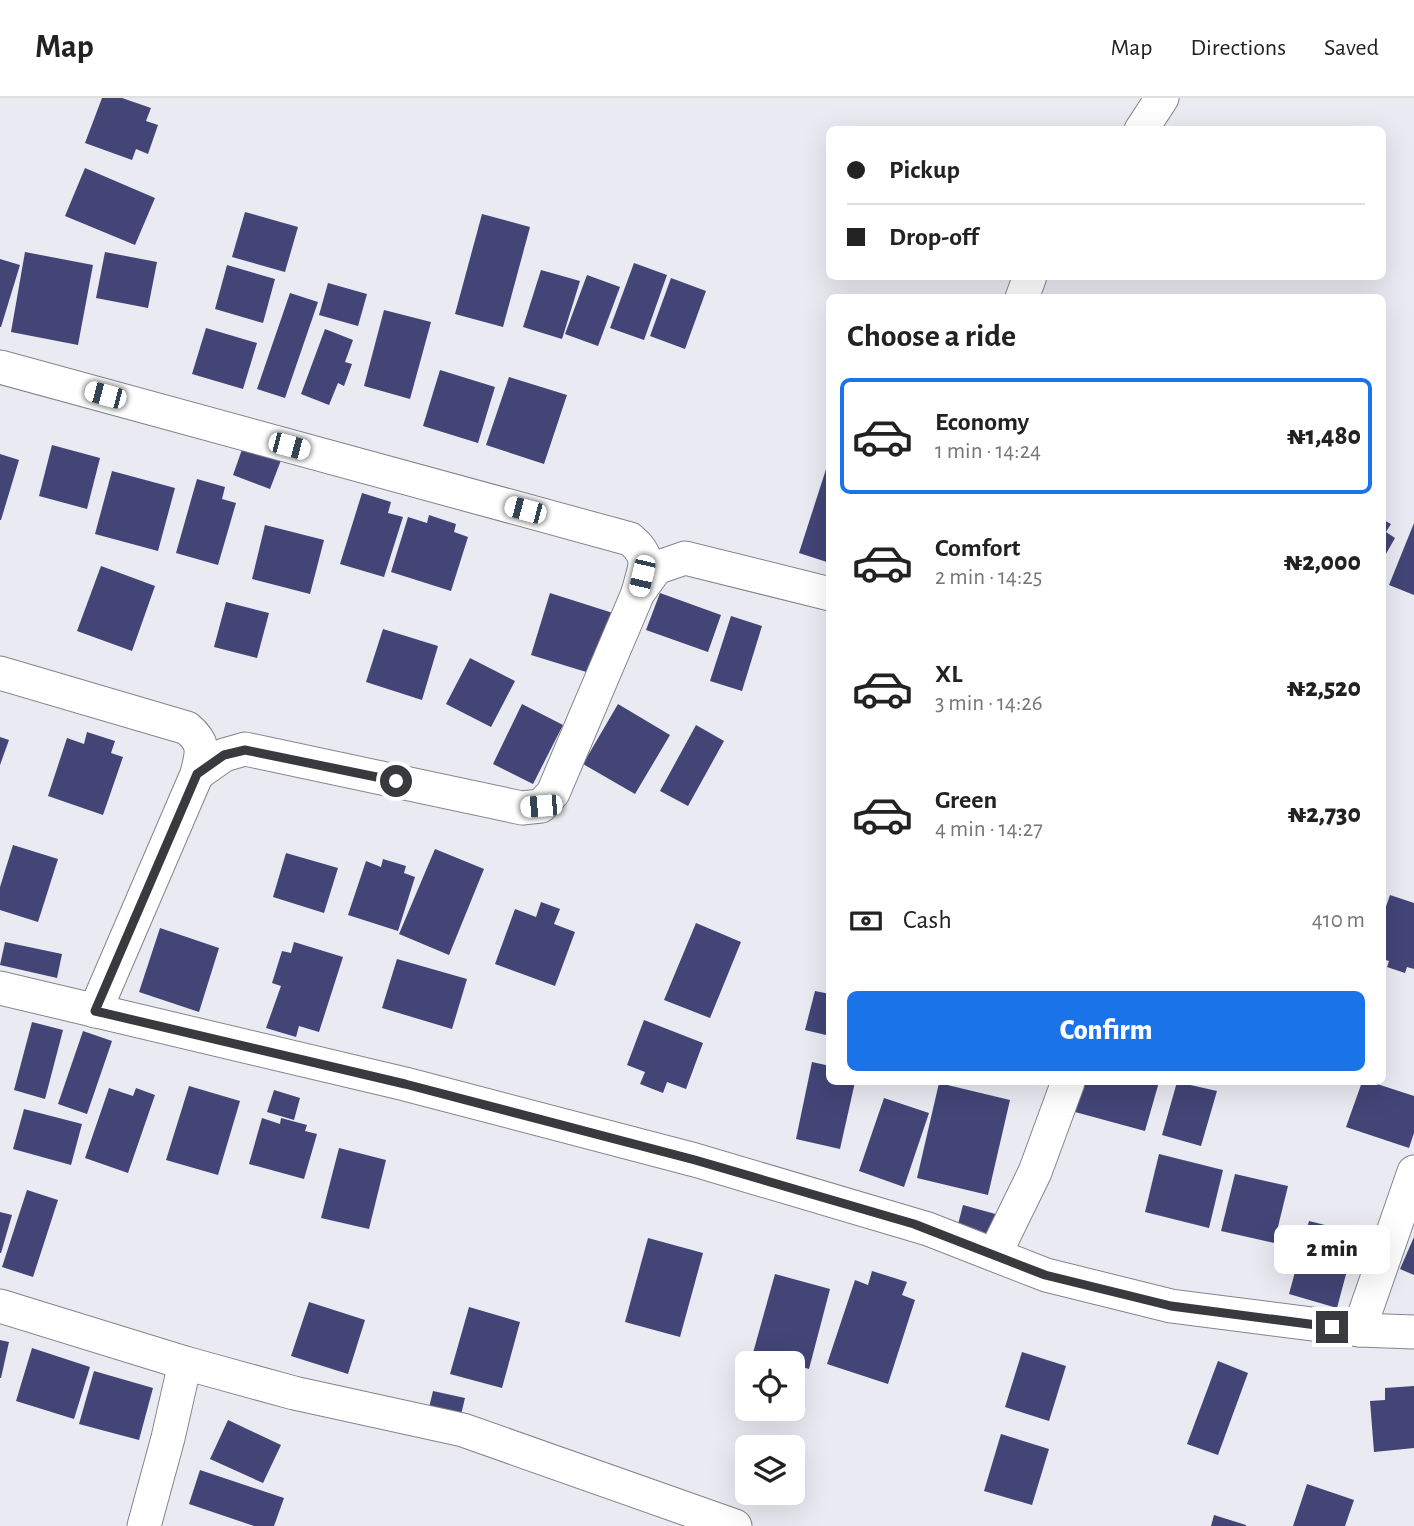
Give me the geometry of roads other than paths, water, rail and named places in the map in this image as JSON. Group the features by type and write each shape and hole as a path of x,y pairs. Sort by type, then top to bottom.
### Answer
{"street":[{"path":"1144,126 1162,98"},
{"path":"0,367 630,539 643,550 645,560 638,593 553,793 541,806 522,808 245,750 224,755 197,774"},
{"path":"638,593 656,568 685,558 826,593"},
{"path":"0,673 187,728 198,737 202,751 197,774 95,1011"},
{"path":"0,988 405,1084 695,1160 909,1223 1045,1275 1171,1306 1359,1330 1414,1332"},
{"path":"995,1254 1035,1172 1067,1085"},
{"path":"1359,1330 1414,1172"},
{"path":"0,1306 185,1363 294,1393 463,1430 735,1526"},
{"path":"144,1526 185,1363"}]}
